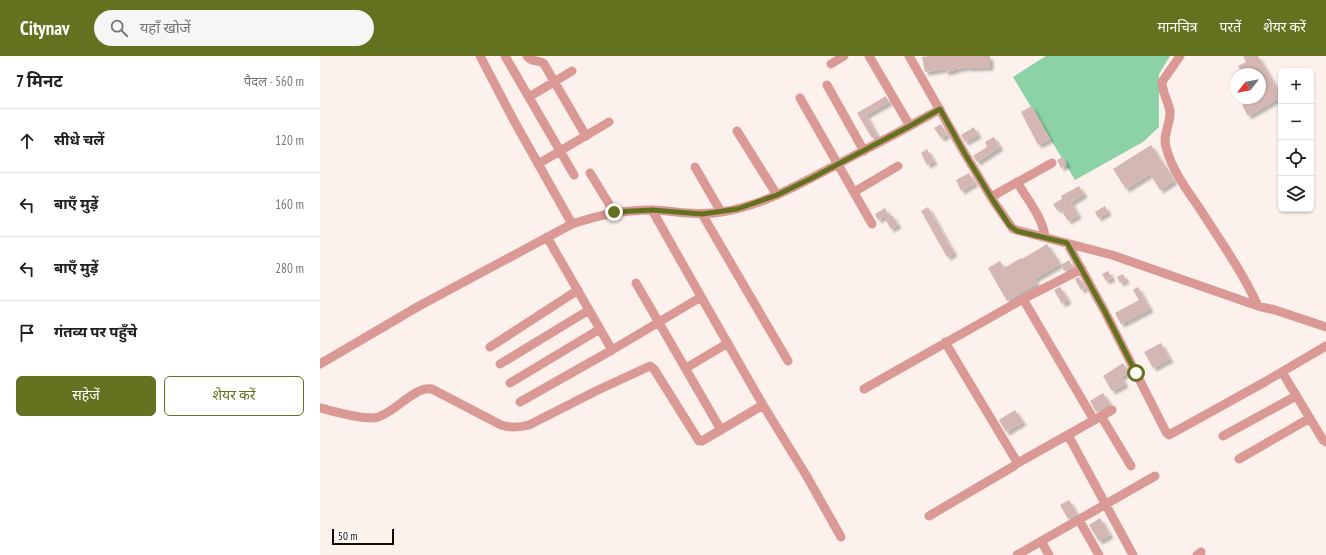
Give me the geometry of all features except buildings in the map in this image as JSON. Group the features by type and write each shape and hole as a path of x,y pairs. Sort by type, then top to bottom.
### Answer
{"street":[{"path":"480,56 513,119 572,224"},
{"path":"505,56 574,175"},
{"path":"527,56 530,60 544,63 586,136"},
{"path":"831,64 844,56"},
{"path":"869,56 910,126"},
{"path":"1180,56 1162,82 1170,116 1165,137 1165,146 1169,157 1186,189 1227,251 1258,306"},
{"path":"912,59 991,197 1014,229 1067,243 1167,274 1258,306 1326,327"},
{"path":"528,97 572,72"},
{"path":"826,85 864,150"},
{"path":"800,98 872,224"},
{"path":"320,364 419,306 572,224 614,212 652,210 702,214 737,209 777,195 940,109"},
{"path":"538,164 609,122"},
{"path":"737,131 777,195"},
{"path":"991,197 1052,163"},
{"path":"854,192 898,166"},
{"path":"695,167 721,212"},
{"path":"590,173 614,212"},
{"path":"1017,182 1043,226 1045,237"},
{"path":"652,210 763,405 802,468 841,537"},
{"path":"702,214 788,362"},
{"path":"548,237 612,350"},
{"path":"1067,243 1104,310 1167,434 1170,435 1326,346"},
{"path":"864,389 1023,299 1082,269"},
{"path":"636,283 721,430"},
{"path":"490,347 578,290"},
{"path":"520,402 701,297"},
{"path":"1023,299 1098,418 1131,466"},
{"path":"500,364 589,310"},
{"path":"510,383 600,329"},
{"path":"945,342 1016,460 1016,464"},
{"path":"686,368 728,343"},
{"path":"320,408 364,417 377,418 418,392 428,388 501,425 511,428 520,428 650,366 654,369 699,441 702,441 763,405"},
{"path":"1282,372 1323,440 1326,442"},
{"path":"1223,436 1296,396"},
{"path":"929,516 1016,464 1112,410"},
{"path":"1239,459 1310,418"},
{"path":"1068,435 1133,555"},
{"path":"1017,555 1155,476"},
{"path":"1078,520 1099,555"},
{"path":"1041,541 1049,555"}],"green space":[{"path":"1046,56 1170,56 1159,74 1159,127 1143,142 1075,180 1013,77"}],"route":[{"path":"614,212 652,210 702,214 737,209 756,203 777,195 812,178 940,109 965,154 1010,226 1017,231 1067,243 1104,310 1136,373"}]}
